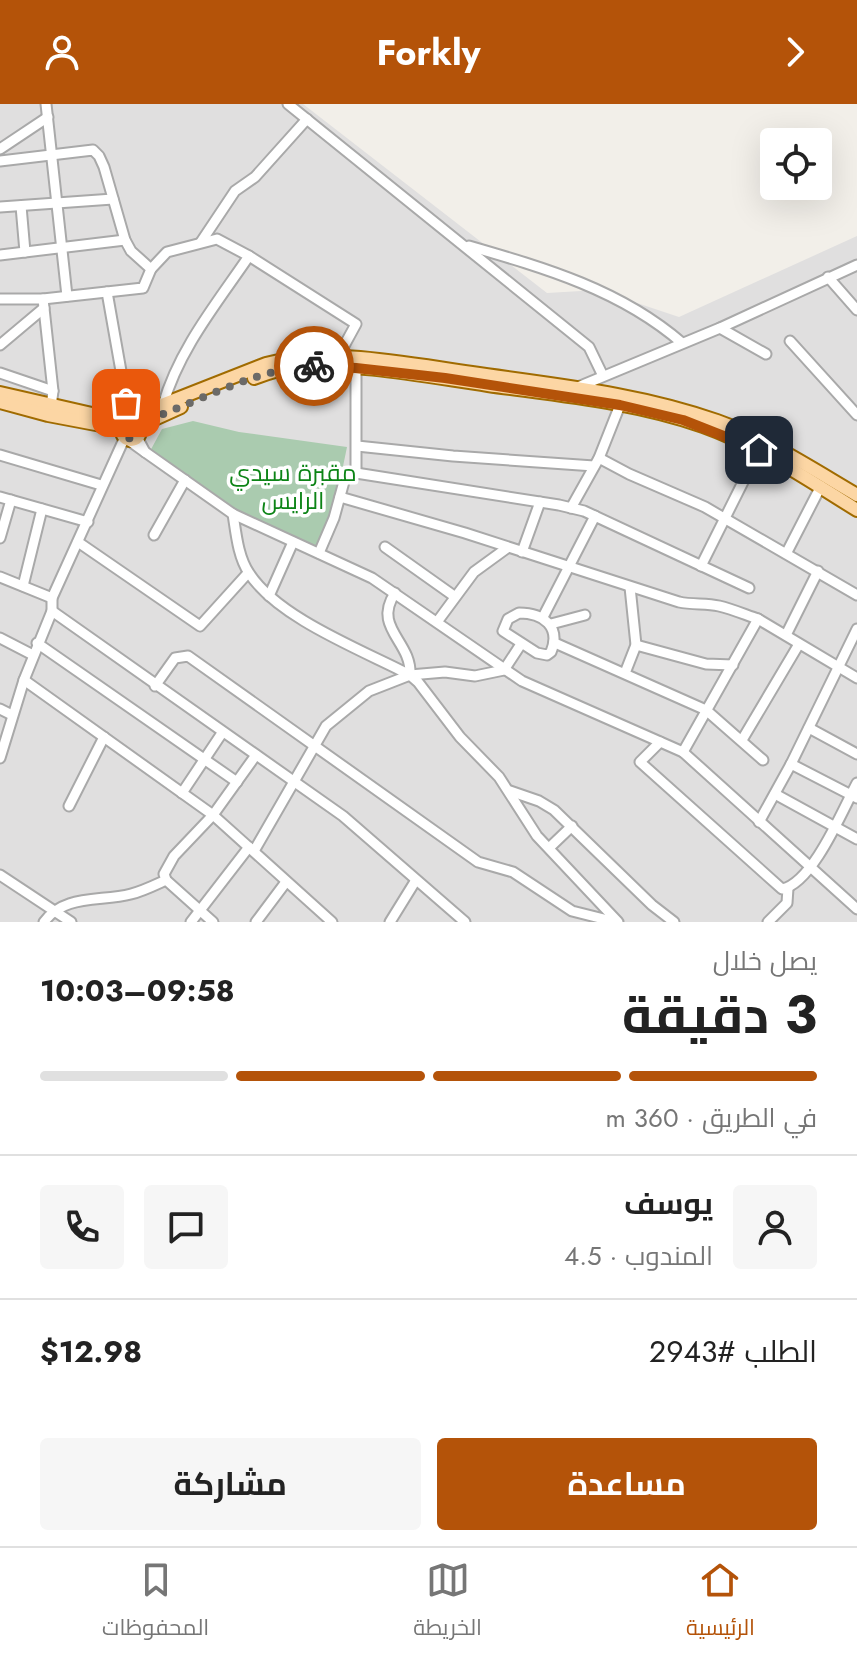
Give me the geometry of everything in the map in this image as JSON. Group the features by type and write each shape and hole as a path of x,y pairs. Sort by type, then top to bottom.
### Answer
{"main road":[{"path":"130,430 163,405 266,364 281,360 338,357 576,388 671,406 730,426 795,457 857,495"},
{"path":"0,402 48,415 130,430 275,371 305,367 356,368 620,405 693,423 759,450 857,510"},
{"path":"0,393 51,407 117,418 130,430"}],"street":[{"path":"46,104 67,296"},
{"path":"288,104 589,347 603,376"},
{"path":"0,149 48,117"},
{"path":"201,242 235,191 255,177 307,119"},
{"path":"0,134 9,142"},
{"path":"0,161 93,150 99,156 125,240 131,251 151,269"},
{"path":"0,207 113,199"},
{"path":"21,206 25,252"},
{"path":"0,299 43,303 67,296 143,288 151,269 167,252 217,239 356,324 338,357"},
{"path":"0,255 125,240"},
{"path":"465,245 548,269 603,292 655,320 682,343"},
{"path":"163,405 168,386 197,331 249,256"},
{"path":"576,388 720,328 857,265"},
{"path":"828,277 857,310"},
{"path":"107,292 130,430 145,452 233,514 372,578 522,681 683,752 856,906"},
{"path":"0,345 43,303"},
{"path":"43,303 53,391 51,407"},
{"path":"720,328 766,354"},
{"path":"790,341 857,415"},
{"path":"356,368 356,473"},
{"path":"0,373 53,391"},
{"path":"571,508 597,462 620,405"},
{"path":"0,758 37,643 52,611 52,598 88,522 101,485 130,430"},
{"path":"357,446 453,456 597,462 726,519 857,595"},
{"path":"701,566 759,450"},
{"path":"0,455 101,485"},
{"path":"319,553 345,478 356,473 571,508 595,516 749,588"},
{"path":"154,535 185,480"},
{"path":"787,552 821,486"},
{"path":"0,497 88,522"},
{"path":"340,497 630,587 692,605 717,605 758,619 857,678"},
{"path":"1,534 11,500"},
{"path":"522,552 540,502"},
{"path":"23,586 42,509"},
{"path":"233,514 248,573 269,596 311,623 410,675 460,737 510,791 522,814 549,848 618,922"},
{"path":"585,615 547,620 519,613 508,619 503,631 537,653 547,655 551,652 555,643 547,620 569,566 595,516"},
{"path":"78,542 200,626 248,573"},
{"path":"269,596 293,542"},
{"path":"385,547 454,596"},
{"path":"437,622 474,572 507,548"},
{"path":"786,635 818,571"},
{"path":"0,577 52,598"},
{"path":"625,673 636,645 630,587"},
{"path":"395,593 388,604 386,616 411,663 410,675"},
{"path":"52,611 343,816 465,922"},
{"path":"683,752 758,619"},
{"path":"759,822 857,629"},
{"path":"0,638 33,655"},
{"path":"37,643 237,782"},
{"path":"555,643 706,710 763,760"},
{"path":"191,922 252,849 326,726 369,691 410,675 445,672 475,676 504,670 521,644"},
{"path":"742,740 799,644"},
{"path":"636,645 706,664 733,665"},
{"path":"155,686 175,658 188,656 478,862 513,872 585,918 618,922"},
{"path":"24,680 213,815 328,921"},
{"path":"0,709 12,715"},
{"path":"809,728 857,754"},
{"path":"182,793 222,733"},
{"path":"69,806 104,737"},
{"path":"660,742 640,762 646,770 663,781 782,889 788,888 810,868 854,796 857,783"},
{"path":"213,922 166,880 164,874 167,865 213,815 256,755"},
{"path":"791,764 854,796"},
{"path":"510,791 554,810 652,905 674,922"},
{"path":"775,794 857,839"},
{"path":"549,848 572,826"},
{"path":"0,875 71,922"},
{"path":"44,922 53,909 75,902 131,894 166,880"},
{"path":"390,922 416,880"},
{"path":"256,922 286,882"},
{"path":"768,922 787,903 788,888"}],"shaded area":[{"path":"0,104 303,104 547,293 598,290 679,317 857,236 857,922 0,922"}],"green space":[{"name":"مقبرة سيدي الرايس","path":"193,421 239,432 347,447 333,515 319,547 233,510 149,453 162,429"}],"way so far":[{"path":"126,403 130,422 123,426 122,432 132,439 150,421 163,414 262,375 292,367 314,366"}],"route":[{"path":"314,366 445,378 620,405 683,420 759,450"}]}
